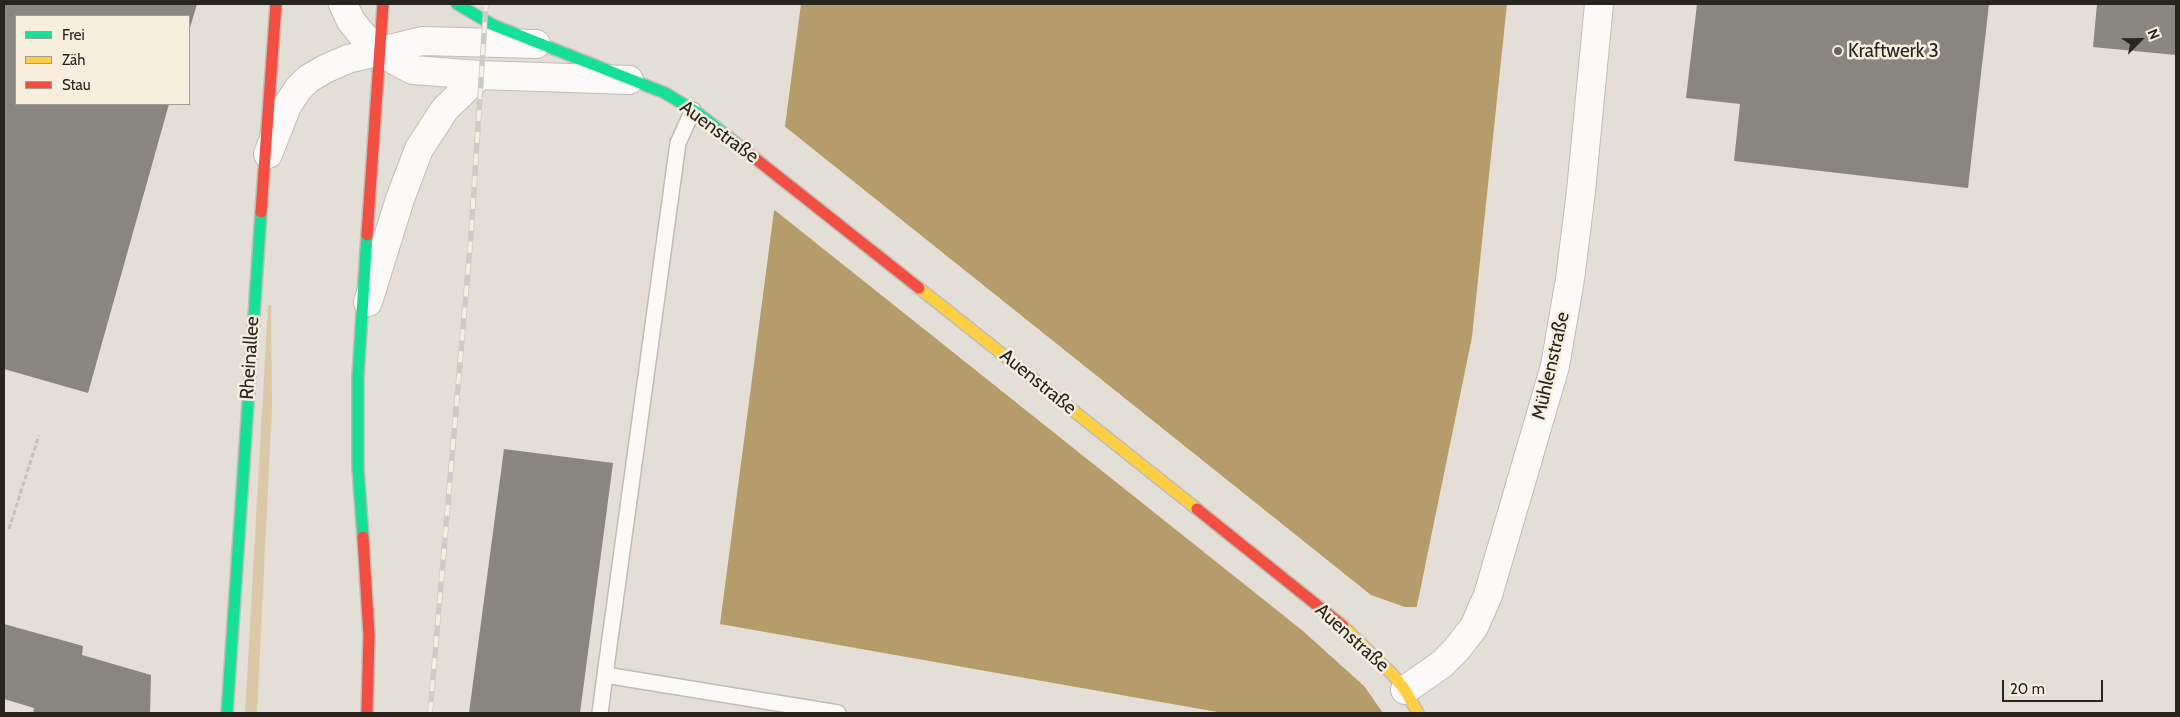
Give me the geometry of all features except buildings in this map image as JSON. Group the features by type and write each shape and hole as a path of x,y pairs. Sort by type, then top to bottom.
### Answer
{"main road":[{"name":"Rheinallee","path":"227,713 276,4"},
{"path":"367,713 369,635 358,468 357,423 360,330 382,4"},
{"name":"Auenstraße","path":"457,4 493,25 665,93 692,110 751,154 1339,624 1369,651 1411,702"}],"street":[{"name":"Auenstraße","path":"343,4 356,28 379,50 413,70 480,75 633,80"},
{"name":"Mühlenstraße","path":"1411,702 1474,626 1488,595 1555,366 1567,296 1581,191 1599,4"},
{"name":"Auenstraße","path":"265,163 287,106 298,89 325,69 348,59 422,40 543,45"},
{"path":"360,330 400,199 418,149 445,109 480,75"}],"lane":[{"path":"600,713 678,142 692,110"},
{"path":"605,675 838,713"}],"path":[{"path":"9,529 39,435"}],"shaded area":[{"path":"801,4 1507,4 1472,337 1395,713 1223,713 720,624"},
{"path":"268,305 271,305 272,408 257,713 245,713"}],"pier":[{"path":"783,125 1371,595 1405,607 1419,607 1398,713 1383,713 1364,686 1303,631 772,208"}],"railway":[{"path":"430,713 471,235 486,4"}],"traffic: fast":[{"path":"457,4 493,25 665,93 698,113 742,148"},
{"path":"227,713 261,212"},
{"path":"363,537 358,469 358,376 367,235"}],"traffic: slow":[{"path":"919,288 1197,509"},
{"path":"1343,626 1393,675 1405,690 1418,713"}],"traffic: jam":[{"path":"261,212 276,4"},
{"path":"367,235 383,4"},
{"path":"742,148 919,288"},
{"path":"1197,509 1343,626"},
{"path":"363,537 369,635 367,713"}],"place":[{"name":"Kraftwerk 3","path":"1838,51"}]}
